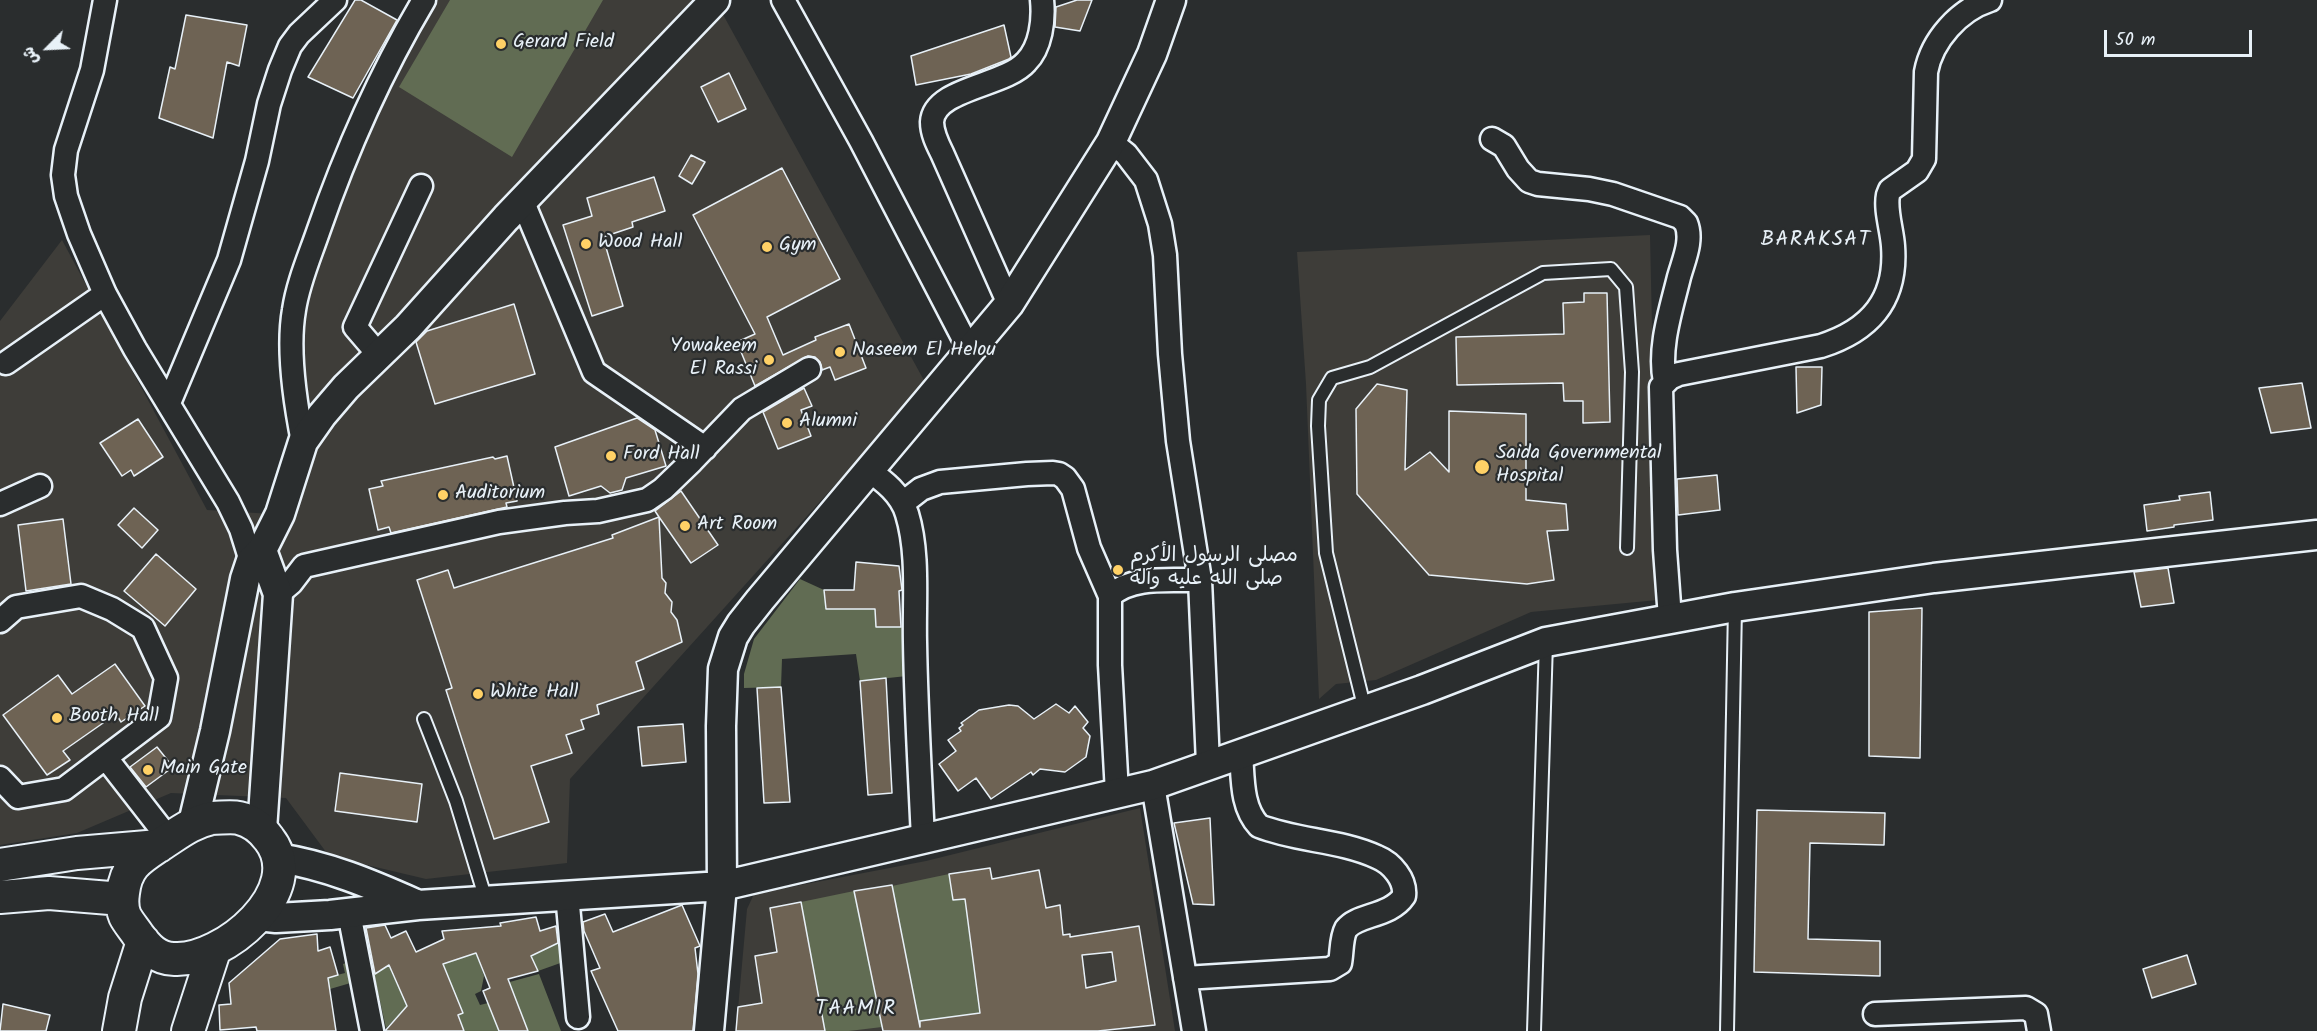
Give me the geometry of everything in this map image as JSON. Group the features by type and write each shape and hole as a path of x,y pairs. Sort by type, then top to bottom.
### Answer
{"main road":[{"path":"212,818 237,818 251,822 262,830 274,845 279,872 272,897 258,916 214,951 196,957 164,958 152,952 124,915 122,899 128,873 141,857 174,836 212,818"},
{"path":"0,865 174,836"},
{"path":"49,892 51,857"},
{"path":"0,897 49,892 122,899"},
{"path":"119,1031 125,998 143,941"},
{"path":"188,1031 214,951"}],"street":[{"path":"105,0 92,70 66,150 63,175 66,196 79,234 105,294 135,349 170,403 228,502 278,594 262,830"},
{"path":"170,403 229,260 257,161 269,104 286,54 299,34 335,0"},
{"path":"303,442 294,387 292,325 298,289 344,160 383,74 424,0"},
{"path":"106,758 174,836 215,731 241,591 257,555 280,514 303,442 346,387 408,327 522,201 715,0"},
{"path":"783,0 861,141 970,351"},
{"path":"1009,304 942,153 932,123 933,114 947,99 967,89 1012,73 1027,62 1040,33 1043,16 1042,0"},
{"path":"709,1031 722,886 721,726 723,669 727,652 741,624 1009,304 1110,142 1152,54 1171,0"},
{"path":"1670,618 1665,550 1661,387 1679,374 1841,340 1864,324 1877,310 1889,291 1893,275 1888,195 1894,187 1917,171 1924,159 1928,62 1937,43 1956,20 1967,11 1990,0"},
{"path":"1492,139 1504,146 1518,169 1529,180 1538,184 1589,189 1613,195 1680,218 1686,223 1689,240 1667,326 1663,353 1665,382"},
{"path":"1110,142 1126,154 1146,180 1160,224 1165,255 1170,354 1178,441 1200,580 1208,764"},
{"path":"379,355 355,327 421,186"},
{"path":"522,201 594,372 705,448"},
{"path":"6,363 105,294"},
{"path":"278,594 291,583 304,566 499,522 598,511 647,500 663,489 742,409 809,369"},
{"path":"868,470 903,502 909,522 913,556 915,670 923,839"},
{"path":"903,502 921,489 940,482 1053,472 1065,478 1073,489 1089,548 1110,596 1110,665 1118,793"},
{"path":"0,504 40,486"},
{"path":"258,916 276,918 567,894 722,886 1153,785 1365,711 1546,642 1735,607 1934,578 2317,535"},
{"path":"1110,596 1116,590 1138,582 1200,580"},
{"path":"0,778 9,799 64,789 159,717 166,678 143,628 112,609 81,596 16,607 3,612"},
{"path":"1185,978 1330,969 1340,963 1343,938 1350,925 1394,907 1404,896 1404,882 1379,857 1259,826 1251,817 1246,803 1241,753"},
{"path":"1153,785 1194,1031"},
{"path":"278,858 309,862 329,868 418,905"},
{"path":"567,894 578,1017"},
{"path":"349,913 372,1031"},
{"path":"1875,1014 2026,1008 2036,1014 2039,1031"}],"lane":[{"path":"1365,711 1326,553 1318,426 1319,400 1332,378 1370,367 1543,273 1611,269 1626,287 1632,372 1627,548"},
{"path":"1727,1031 1735,607"},
{"path":"1534,1031 1546,642"},
{"path":"424,719 456,801 486,900"}],"shaded area":[{"path":"433,0 715,0 926,384 570,779 567,863 426,879 329,856 286,798 171,793 77,833 0,845 0,321 62,240 207,510 289,515 307,416 302,322 345,176"},
{"name":"Saida Governmental Hospital","path":"1650,235 1658,600 1531,612 1376,680 1336,684 1319,699 1306,384 1297,252"},
{"path":"1140,808 1175,1031 736,1031 747,909 754,894 926,861"}],"green space":[{"name":"Gerard Field","path":"450,0 603,0 512,157 399,87"},
{"path":"800,579 824,590 826,609 876,609 876,627 903,627 907,676 860,681 856,654 782,659 781,687 744,688 744,674 754,639"},
{"path":"949,874 953,900 965,899 980,1013 919,1022 892,886"},
{"path":"854,891 882,1027 825,1031 801,902"},
{"path":"559,943 566,961 538,971 530,954"},
{"path":"476,953 484,976 481,991 475,994 480,1005 488,1003 499,1031 464,1031 452,994 405,1026 398,1016 386,1028 374,974 391,964 401,966 391,971 403,997 412,989 447,974 443,964"},
{"path":"348,962 354,982 330,989 299,991 321,979 345,973 343,964"},
{"path":"539,974 561,1031 523,1031 527,1029 512,990 495,986"}],"building":[{"path":"355,0 361,0 397,20 353,98 308,77"},
{"path":"1077,0 1092,0 1080,31 1055,27 1056,7"},
{"path":"186,15 247,25 239,66 227,62 213,138 159,118 170,67 175,69"},
{"path":"1004,25 1011,57 1009,59 971,74 916,85 911,56"},
{"path":"729,73 746,109 718,122 701,87"},
{"path":"691,155 705,162 692,184 679,176"},
{"name":"Gym","path":"782,168 840,279 767,317 783,355 816,340 815,337 849,324 866,368 835,380 830,367 822,370 820,362 815,357 808,356 755,386 737,342 755,334 693,215"},
{"name":"Wood Hall","path":"654,177 665,211 632,222 633,227 603,237 623,306 592,316 563,225 592,216 587,198"},
{"path":"1584,293 1607,293 1610,422 1583,423 1583,401 1564,401 1563,383 1457,385 1456,337 1564,334 1563,303 1584,302"},
{"path":"514,304 535,374 435,404 416,342 427,331"},
{"path":"1796,367 1822,367 1821,405 1797,413"},
{"path":"2302,383 2311,428 2271,433 2259,388"},
{"path":"1377,384 1407,390 1405,470 1430,452 1449,472 1449,411 1526,414 1526,500 1566,504 1568,530 1547,531 1554,580 1527,584 1429,575 1357,494 1356,409"},
{"name":"Alumni","path":"804,388 812,406 801,410 811,436 778,449 763,412"},
{"name":"Ford Hall","path":"637,418 655,430 666,466 626,478 622,490 610,493 601,486 569,496 555,447"},
{"path":"138,419 163,457 134,476 131,470 122,476 100,443"},
{"name":"Auditorium","path":"507,456 517,501 506,503 507,507 391,533 389,527 378,530 369,489 383,486 381,481"},
{"path":"1717,475 1720,510 1678,515 1677,479"},
{"name":"Art Room","path":"681,491 718,545 691,563 655,511"},
{"path":"2210,492 2213,520 2147,531 2144,505 2180,500 2179,496"},
{"path":"134,508 158,530 142,548 118,525"},
{"path":"659,517 662,578 666,583 665,593 672,602 671,612 677,620 682,642 636,662 644,689 597,705 599,714 581,720 584,729 566,735 572,753 531,766 549,822 494,839 446,690 452,688 417,580 448,570 454,588 613,538 612,535"},
{"path":"63,519 71,584 26,591 18,525"},
{"path":"156,554 196,589 165,626 124,591"},
{"path":"856,562 899,566 902,590 899,591 901,627 876,627 875,609 826,609 824,590 854,590"},
{"path":"2168,568 2174,603 2141,607 2134,572"},
{"path":"1922,608 1920,758 1869,756 1869,612"},
{"name":"Booth Hall","path":"115,664 145,706 121,722 116,714 63,751 70,760 47,775 3,715 58,675 72,694"},
{"path":"886,678 892,793 868,795 860,681"},
{"path":"781,687 790,802 764,803 757,688"},
{"path":"1056,704 1069,713 1075,706 1088,722 1083,728 1090,736 1086,757 1065,772 1040,769 1033,775 1031,772 991,799 976,778 958,791 939,764 956,751 948,740 961,731 959,728 963,725 961,723 979,710 1009,705 1018,706 1034,719"},
{"path":"683,724 686,762 642,766 638,727"},
{"name":"Main Gate","path":"157,747 173,767 146,787 130,767"},
{"path":"340,773 422,784 417,822 335,811"},
{"path":"1757,810 1885,813 1884,845 1810,843 1808,939 1880,941 1880,976 1754,972"},
{"path":"1210,818 1214,905 1193,904 1174,823"},
{"path":"990,868 992,879 1039,870 1046,908 1060,905 1063,935 1070,934 1070,937 1139,926 1155,1025 1098,1031 883,1031 854,891 892,885 920,1027 920,1021 980,1013 965,899 953,900 949,874","holes":["1112,952 1116,981 1086,988 1082,955"]},
{"path":"801,902 825,1031 736,1031 738,1007 762,1003 755,956 777,952 770,908"},
{"path":"682,905 700,946 695,948 698,974 693,1031 618,1031 591,971 600,968 584,931 583,922 605,914 613,932"},
{"path":"536,917 540,931 556,926 558,943 531,956 538,971 508,979 528,1031 499,1031 483,991 490,988 476,953 443,964 463,1013 458,1015 464,1031 385,1031 407,1006 389,965 375,974 366,928 385,925 391,938 406,931 416,952 444,939 442,931 501,926 500,923"},
{"path":"317,934 318,951 330,947 338,975 328,978 336,1031 257,1031 256,1027 220,1030 219,1005 231,1004 229,983 280,939"},
{"path":"2187,955 2196,984 2152,998 2143,969"},
{"path":"3,1004 50,1015 46,1031 0,1031"}],"place":[{"name":"Gerard Field","path":"501,44"},
{"name":"Wood Hall","path":"586,244"},
{"name":"Gym","path":"767,247"},
{"name":"Naseem El Helou","path":"840,352"},
{"name":"Yowakeem El Rassi","path":"769,360"},
{"name":"Alumni","path":"787,423"},
{"name":"Ford Hall","path":"611,456"},
{"name":"Saida Governmental Hospital","path":"1482,467"},
{"name":"Auditorium","path":"443,495"},
{"name":"Art Room","path":"685,526"},
{"name":"مصلى الرسول الأكرم صلى الله عليه وآله","path":"1118,570"},
{"name":"White Hall","path":"478,694"},
{"name":"Booth Hall","path":"57,718"},
{"name":"Main Gate","path":"148,770"}],"district":[{"name":"BARAKSAT","path":"1816,241"},
{"name":"TAAMIR","path":"856,1010"}]}
